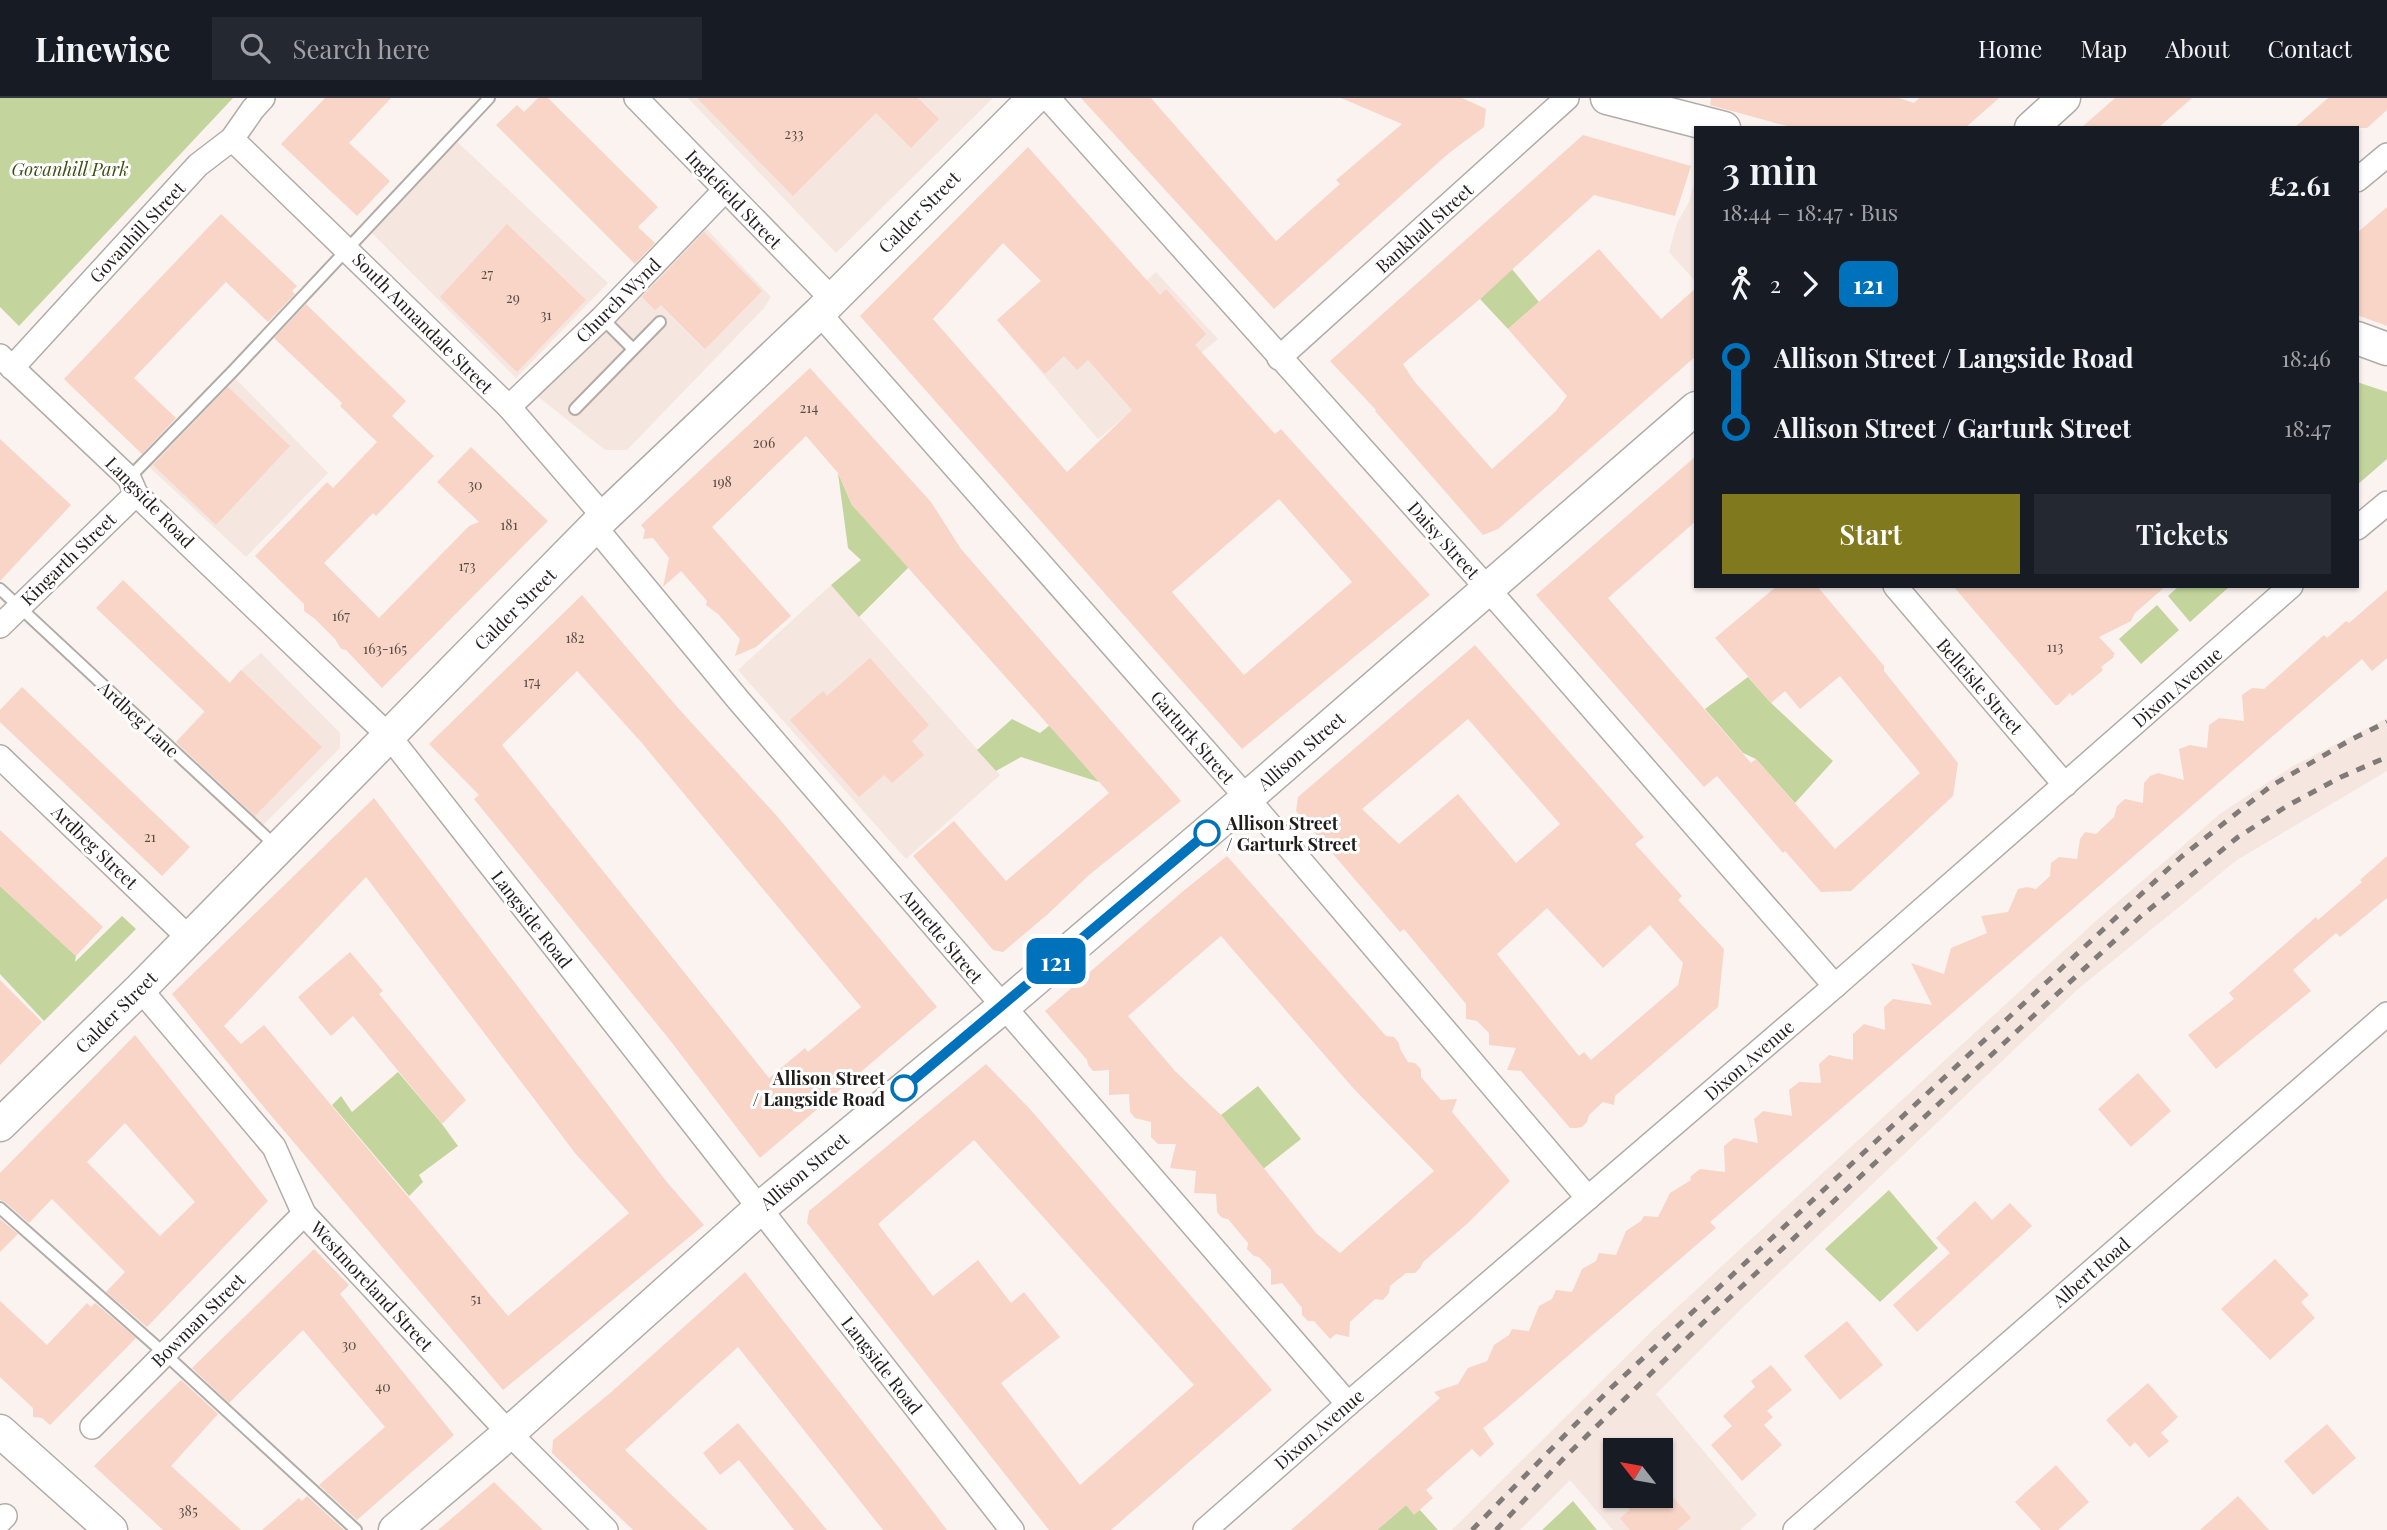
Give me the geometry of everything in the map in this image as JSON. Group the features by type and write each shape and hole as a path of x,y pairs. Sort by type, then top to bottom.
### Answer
{"street":[{"name":"Govanhill Street","path":"6,362 198,165 232,139 263,98"},
{"name":"Inglefield Street","path":"636,98 786,253 825,306"},
{"name":"Calder Street","path":"0,1125 140,989 600,522 825,306 1034,98"},
{"name":"Daisy Street","path":"1048,98 1487,588 1835,986"},
{"name":"Bankhall Street","path":"1279,358 1567,98"},
{"path":"1607,98 1716,126"},
{"path":"2033,126 2064,98"},
{"name":"South Annandale Street","path":"232,139 509,407 600,522"},
{"path":"2359,178 2387,155"},
{"name":"Church Wynd","path":"509,407 602,318 725,190"},
{"name":"Garturk Street","path":"825,306 1588,1198"},
{"path":"2359,339 2387,349"},
{"name":"Langside Road","path":"6,362 389,736 1012,1530"},
{"name":"Allison Street","path":"395,1530 509,1433 759,1209 1003,1007 1694,410"},
{"name":"Kingarth Street","path":"0,626 133,486"},
{"path":"2359,526 2387,503"},
{"name":"Annette Street","path":"600,522 740,702 1348,1404"},
{"name":"Belleisle Street","path":"1897,588 2065,785"},
{"name":"Dixon Avenue","path":"1205,1530 1835,986 2289,588"},
{"name":"Ardbeg Street","path":"0,757 189,938"},
{"name":"Westmoreland Street","path":"140,989 274,1147 304,1214 509,1433 606,1530"},
{"name":"Albert Road","path":"1795,1530 2387,1014"},
{"name":"Bowman Street","path":"93,1427 304,1214"},
{"path":"0,1431 111,1530"}],"lane":[{"path":"133,486 234,370 489,98"},
{"path":"602,318 633,349"},
{"path":"575,409 660,322"},
{"name":"Ardbeg Lane","path":"0,589 278,849"},
{"path":"0,1208 165,1354 356,1530"}],"shaded area":[{"path":"688,98 993,98 836,253"},
{"path":"452,137 608,283 516,378 365,226"},
{"path":"1694,183 1694,280 1669,252 1677,223 1689,202"},
{"path":"701,223 771,297 764,308 627,450 605,450 536,395"},
{"path":"1055,268 1110,314 1156,272 1218,339 1098,439 997,320"},
{"path":"236,379 328,473 246,557 147,465"},
{"path":"831,585 1000,775 906,859 738,670"},
{"path":"261,653 340,733 340,748 261,827 176,742 241,670"},
{"path":"2387,718 2387,771 2237,860 2078,989 1743,1307 1656,1394 1757,1515 1740,1530 1613,1530 1570,1480 1520,1530 1452,1530 1657,1326 2099,918 2221,813 2293,766"}],"green space":[{"name":"Govanhill Park","path":"0,98 233,98 19,326 0,307"},
{"path":"1512,269 1539,302 1508,329 1480,299"},
{"path":"2359,383 2387,392 2387,459 2359,483"},
{"path":"838,473 852,505 909,567 859,617 831,585 861,560 848,548"},
{"path":"2177,588 2228,588 2190,622 2168,596"},
{"path":"2157,605 2179,630 2141,664 2119,639"},
{"path":"1748,677 1771,703 1833,761 1795,803 1756,759 1743,753 1705,709"},
{"path":"1012,719 1040,733 1050,725 1099,782 1021,757 996,771 977,750"},
{"path":"0,886 76,956 75,962 122,916 136,929 44,1021 0,974"},
{"path":"398,1072 458,1146 419,1175 423,1182 409,1196 332,1105 341,1096 352,1112"},
{"path":"1258,1086 1301,1139 1263,1169 1221,1115"},
{"path":"1889,1190 1938,1248 1880,1302 1825,1249"},
{"path":"1573,1501 1597,1530 1542,1530"},
{"path":"1406,1505 1414,1514 1420,1510 1438,1530 1377,1530"}],"building":[{"path":"325,98 391,98 349,143 390,181 357,216 281,144"},
{"path":"538,98 548,98 658,207 638,227 655,243 635,264 496,125 517,105 524,112"},
{"path":"697,98 918,98 939,119 911,148 876,113 793,196"},
{"path":"1081,98 1151,98 1276,241 1340,184 1336,180 1402,124 1341,98 1462,98 1486,109 1484,127 1449,153 1274,309"},
{"path":"1711,98 1899,98 1914,103 1919,98 1999,98 1967,126 1787,126 1710,105"},
{"path":"2115,98 2192,98 2160,126 2083,126"},
{"path":"2328,98 2387,98 2387,110 2367,128 2296,126"},
{"path":"1583,135 1691,166 1675,216 1594,195 1480,299 1403,364 1414,381 1492,469 1556,411 1567,396 1508,329 1599,249 1661,319 1694,290 1694,358 1498,529 1483,535 1376,410 1330,361"},
{"path":"1028,147 1160,295 1166,289 1206,334 1195,345 1275,434 1281,429 1430,595 1242,749 860,316","holes":["1003,243 1041,281 997,320 1045,374 1064,356 1077,370 1088,360 1132,410 1067,472 933,319","1279,499 1352,582 1244,675 1172,592"]},
{"path":"2387,207 2387,326 2359,316 2359,231"},
{"path":"221,214 297,286 292,291 295,294 268,322 226,282 134,378 176,418 142,454 64,379"},
{"path":"507,224 586,300 517,372 440,297"},
{"path":"704,232 762,291 705,349 661,305 655,310 642,297"},
{"path":"306,304 406,401 392,416 434,456 376,516 373,513 324,563 379,618 469,526 479,522 437,482 471,447 548,521 382,688 304,611 304,604 255,556 327,482 333,488 377,442 340,406 342,403 274,338"},
{"path":"810,368 931,502 961,549 1181,801 1089,875 1003,952 993,950 913,856 954,821 1006,881 1109,793 852,505 838,473 806,436 712,527 791,616 756,647 735,656 740,639 718,614 706,605 707,601 681,571 663,587 669,558 653,538 643,539 645,530 641,525"},
{"path":"228,387 290,446 216,525 153,465"},
{"path":"0,439 71,505 0,581"},
{"path":"1694,458 1694,523 1608,598 1751,763 1756,759 1835,849 1920,773 1840,676 1800,709 1785,691 1771,703 1715,638 1775,588 1819,588 1884,666 1884,671 1958,763 1953,796 1851,891 1821,892 1785,851 1783,853 1717,776 1704,787 1536,595"},
{"path":"123,580 230,683 241,670 322,747 255,816 176,742 205,712 96,608"},
{"path":"1955,588 2164,588 2135,613 2131,621 2099,637 2115,654 2114,657 2072,696 2070,693 2055,705"},
{"path":"2387,590 2387,658 2372,671 2362,659 1710,1222 1716,1228 1483,1428 1494,1444 1480,1457 1472,1449 1426,1490 1433,1498 1414,1515 1406,1505 1377,1530 1291,1530 1440,1398 1434,1392 1458,1384 1468,1368 1487,1361 1494,1345 1509,1335 1512,1329 1529,1331 1539,1306 1552,1299 1556,1290 1572,1292 1582,1269 1596,1261 1599,1253 1616,1255 1626,1231 1644,1216 1658,1217 1670,1193 1691,1180 1690,1177 1700,1169 1725,1172 1724,1146 1734,1138 1758,1143 1754,1119 1763,1111 1792,1116 1789,1090 1799,1082 1821,1083 1819,1064 1829,1055 1853,1060 1853,1034 1864,1024 1885,1030 1884,1007 1893,999 1932,1005 1911,963 1944,974 1951,948 1987,933 1981,916 2008,912 2018,889 2036,889 2050,876 2051,863 2059,857 2077,859 2080,839 2085,832 2096,834 2114,817 2117,806 2125,799 2143,803 2144,783 2150,776 2158,773 2184,780 2179,749 2190,745 2207,748 2209,725 2219,718 2244,721 2242,695 2252,688 2264,689 2324,635 2327,638 2346,621 2349,623"},
{"path":"582,595 678,708 776,815 937,1007 760,1158 669,1039 474,799 479,795 429,744","holes":["577,671 641,742 861,1007 808,1052 805,1048 769,1078 502,745"]},
{"path":"1475,645 1644,837 1635,844 1682,896 1678,900 1724,949 1718,1007 1615,1096 1614,1105 1603,1102 1589,1115 1582,1127 1570,1128 1521,1071 1507,1070 1516,1048 1489,1045 1489,1033 1477,1021 1466,1019 1466,1004 1404,929 1400,932 1296,811 1298,797","holes":["1468,719 1560,824 1516,863 1458,794 1399,844 1362,809","1547,908 1603,968 1650,925 1683,963 1678,985 1591,1060 1584,1052 1579,1056 1497,954"]},
{"path":"870,658 929,725 912,741 924,755 892,783 884,775 859,797 790,720 823,691 827,696"},
{"path":"22,687 190,847 162,876 0,722 0,710"},
{"path":"374,798 666,1181 704,1225 503,1390 172,994","holes":["366,877 575,1153 629,1213 508,1316 264,1025 241,1044 224,1026"]},
{"path":"0,830 103,927 76,956 0,886"},
{"path":"1227,856 1386,1036 1394,1037 1408,1062 1415,1063 1421,1069 1421,1077 1441,1100 1457,1099 1452,1112 1510,1181 1468,1223 1423,1262 1415,1273 1406,1273 1390,1286 1389,1293 1383,1300 1375,1299 1350,1322 1349,1337 1336,1334 1330,1339 1314,1321 1308,1321 1302,1315 1302,1308 1282,1283 1271,1285 1271,1270 1247,1249 1248,1243 1228,1219 1222,1218 1217,1212 1216,1194 1194,1193 1196,1171 1170,1168 1176,1144 1158,1144 1151,1137 1151,1122 1135,1118 1130,1112 1129,1094 1109,1095 1109,1070 1093,1071 1087,1060 1045,1011","holes":["1221,936 1354,1089 1434,1171 1340,1253 1316,1233 1221,1115 1175,1071 1128,1016"]},
{"path":"2387,856 2387,898 2340,937 2336,933 2293,970 2311,991 2216,1069 2188,1035 2234,999 2229,993 2316,917 2318,920 2362,882 2360,880"},
{"path":"350,952 383,991 379,994 466,1100 442,1124 353,1016 331,1036 298,997"},
{"path":"0,980 42,1022 0,1065"},
{"path":"135,1035 268,1201 147,1327 106,1292 125,1272 52,1199 29,1223 0,1200 0,1173","holes":["125,1123 195,1202 160,1236 87,1162"]},
{"path":"986,1064 1029,1108 1272,1390 1111,1530 1049,1530 807,1223 809,1211","holes":["974,1140 1194,1385 1080,1485 1001,1383 1060,1337 1024,1292 1011,1303 978,1260 933,1296 878,1224"]},
{"path":"2138,1073 2171,1111 2131,1147 2098,1109"},
{"path":"1975,1201 1992,1220 2010,1203 2032,1226 1917,1332 1893,1305 1950,1253 1936,1238"},
{"path":"0,1219 18,1234 0,1252"},
{"path":"314,1249 349,1285 340,1294 454,1435 357,1520 319,1485 385,1427 303,1330 229,1403 192,1368"},
{"path":"2275,1259 2309,1295 2301,1302 2315,1318 2270,1360 2221,1309"},
{"path":"745,1272 947,1530 883,1530 738,1347 625,1450 708,1530 633,1530 552,1453 553,1440 609,1394"},
{"path":"0,1301 47,1345 87,1303 91,1307 95,1303 136,1338 50,1425 42,1418 33,1417 33,1408 0,1377"},
{"path":"1847,1321 1883,1365 1840,1400 1804,1356"},
{"path":"1771,1365 1792,1390 1767,1411 1773,1417 1764,1425 1782,1445 1742,1481 1711,1445 1732,1426 1723,1416 1755,1387 1751,1381"},
{"path":"181,1380 218,1414 171,1466 241,1530 163,1530 94,1466"},
{"path":"2148,1383 2178,1417 2161,1433 2169,1441 2149,1458 2135,1442 2130,1447 2106,1420"},
{"path":"738,1423 827,1530 794,1530 739,1460 720,1475 703,1453"},
{"path":"2327,1424 2356,1458 2313,1495 2284,1461"},
{"path":"2056,1465 2089,1502 2058,1530 2041,1530 2015,1502"},
{"path":"494,1482 543,1530 438,1530 465,1507"},
{"path":"307,1496 344,1530 262,1530 299,1498 302,1501"},
{"path":"2238,1496 2269,1530 2200,1530"},
{"path":"1673,1497 1691,1518 1677,1530 1630,1530 1620,1518 1630,1510 1628,1508 1673,1508"}],"railway":[{"path":"1472,1530 1611,1388 2181,857 2271,786 2387,722"},
{"path":"1496,1530 1566,1456 1710,1316 2140,917 2238,837 2287,806 2341,777 2387,757"}],"bus line":[{"name":"121","path":"904,1088 1207,833"}],"place":[{"name":"Allison Street / Garturk Street","path":"1207,833"},
{"name":"Allison Street / Langside Road","path":"904,1088"}]}
